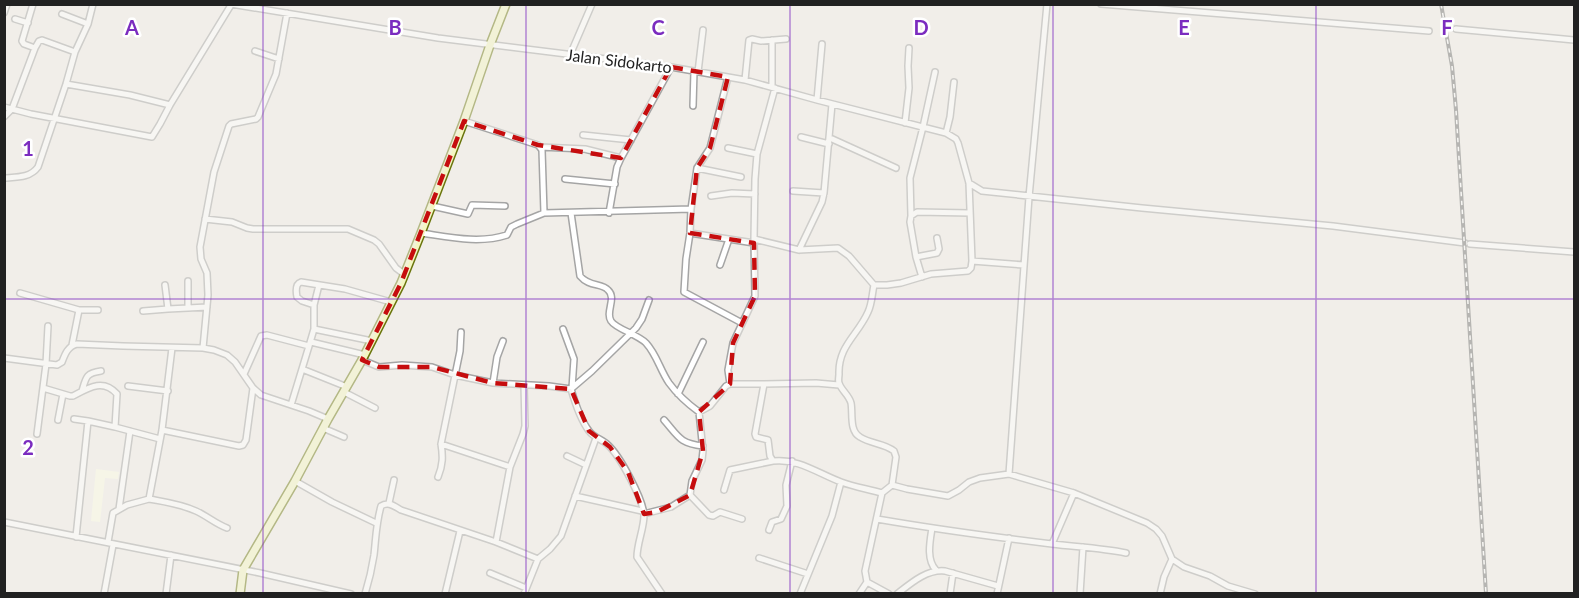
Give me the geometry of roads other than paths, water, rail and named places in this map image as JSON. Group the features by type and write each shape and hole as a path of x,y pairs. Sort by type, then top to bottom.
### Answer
{"main road":[{"path":"240,594 243,570 372,341 404,274 432,206 506,4"}],"street":[{"path":"4,13 7,4"},
{"path":"33,4 23,43 35,48"},
{"path":"4,178 25,176 34,172 38,167 93,4"},
{"path":"570,55 592,4"},
{"path":"1009,474 1029,197 1047,4"},
{"path":"1101,4 1429,31"},
{"path":"4,107 152,137 231,5"},
{"name":"Jalan Sidokarto","path":"231,5 262,7 287,13 490,45 671,67 746,80 946,133"},
{"path":"203,348 207,307 207,273 201,259 200,247 214,172 231,124 258,117 276,74 287,13"},
{"path":"62,14 88,24"},
{"path":"15,19 28,23"},
{"path":"1456,29 1575,40"},
{"path":"693,106 703,30"},
{"path":"746,80 749,40 786,39"},
{"path":"4,117 12,109 37,43 42,40 75,52"},
{"path":"730,384 728,370 733,343 755,296 757,154 773,88 772,40"},
{"path":"817,100 822,44"},
{"path":"905,123 909,88 909,48"},
{"path":"255,51 279,59"},
{"path":"609,213 617,167 671,67"},
{"path":"922,277 910,222 910,178 935,72"},
{"path":"728,77 710,148 697,168 684,292 742,322"},
{"path":"874,285 894,284 931,274 968,271 971,268 969,183 958,143 946,133 954,82"},
{"path":"66,84 130,95 170,105"},
{"path":"799,250 824,193 832,104"},
{"path":"464,121 540,147 585,149 621,158"},
{"path":"583,135 631,140"},
{"path":"801,137 830,141 896,168"},
{"path":"540,147 542,150 544,213"},
{"path":"728,148 757,154"},
{"path":"697,168 741,177"},
{"path":"564,179 615,184"},
{"path":"969,183 982,191 1029,197 1333,226 1467,243 1575,252"},
{"path":"793,190 824,193"},
{"path":"711,196 732,193 755,194"},
{"path":"432,206 468,214 472,205 505,206"},
{"path":"421,233 467,240 507,235 511,227 544,213 691,209"},
{"path":"911,216 917,212 970,213"},
{"path":"571,213 580,276 585,282 608,289 611,298 610,320 617,327 645,342 678,394 699,412 703,446 702,460 692,482 690,495 671,507 643,512 576,496"},
{"path":"205,219 232,222 253,229 348,229 380,244 396,268 404,274"},
{"path":"690,233 754,241 799,250 841,249 874,285"},
{"path":"916,257 938,253 938,238"},
{"path":"720,265 729,239"},
{"path":"972,261 1024,265"},
{"path":"188,282 188,308"},
{"path":"314,305 298,298 297,285 302,282 353,291 391,302"},
{"path":"165,285 168,309"},
{"path":"291,405 314,328 314,305 319,285"},
{"path":"859,594 867,582 865,571 882,493 892,485 896,458 894,451 879,443 859,437 855,432 850,402 839,385 838,369 848,341 869,311 874,285"},
{"path":"20,293 79,310 99,310"},
{"path":"244,374 261,336 267,335 363,357 380,367 402,365 432,367 455,375 493,383 572,388 636,328 649,300"},
{"path":"143,311 207,307"},
{"path":"4,358 59,364 72,345 79,310"},
{"path":"37,434 46,364 48,326"},
{"path":"314,328 372,341"},
{"path":"563,329 574,360 572,388 576,408 589,431 596,438 607,443 628,472 643,512 636,556 662,594"},
{"path":"438,477 442,466 441,444 460,351 461,332"},
{"path":"493,383 497,357 503,341"},
{"path":"678,394 703,342"},
{"path":"72,345 203,348 227,355 261,395 328,419"},
{"path":"149,499 168,391 172,348"},
{"path":"302,369 345,389 375,408"},
{"path":"82,391 89,374 101,371"},
{"path":"699,412 710,406 730,384 839,385"},
{"path":"764,384 755,434 758,438 768,440 773,461"},
{"path":"43,388 73,396 96,385 112,389 117,394 115,427"},
{"path":"496,542 510,467 525,426 524,385"},
{"path":"128,386 168,391"},
{"path":"162,430 243,445 246,440 253,388"},
{"path":"58,420 63,394"},
{"path":"74,419 160,439"},
{"path":"664,420 682,441 703,446"},
{"path":"76,537 88,421"},
{"path":"323,428 344,437"},
{"path":"119,509 130,431"},
{"path":"490,573 525,591 538,559 561,536 596,438"},
{"path":"441,444 510,467"},
{"path":"567,456 586,465"},
{"path":"724,490 730,470 782,460 792,461 841,482 882,493"},
{"path":"769,530 772,522 781,519 787,506 786,485 792,461"},
{"path":"892,485 948,496 969,482 980,478 1009,474 1074,493 1147,523 1156,529 1162,536 1172,559 1184,567 1210,576 1227,586 1255,594"},
{"path":"389,503 394,480"},
{"path":"295,481 376,523"},
{"path":"800,594 832,516 841,482"},
{"path":"1052,544 1074,493"},
{"path":"690,495 709,515 713,516 720,512 742,519"},
{"path":"104,594 113,513 119,509 149,499 174,503 196,511 227,528"},
{"path":"364,594 374,554 376,523 384,503 538,559"},
{"path":"877,519 1126,553"},
{"path":"4,522 351,594"},
{"path":"932,528 930,555 931,563 936,570"},
{"path":"445,594 460,531"},
{"path":"997,594 1009,538"},
{"path":"1080,594 1083,547"},
{"path":"166,594 171,555"},
{"path":"759,558 807,574"},
{"path":"1160,594 1172,559"},
{"path":"897,594 936,570 998,586"},
{"path":"950,594 953,573"},
{"path":"867,582 889,594"},
{"path":"1226,594 1227,586"}],"railway":[{"path":"1441,4 1452,66 1456,110 1486,594"}]}
